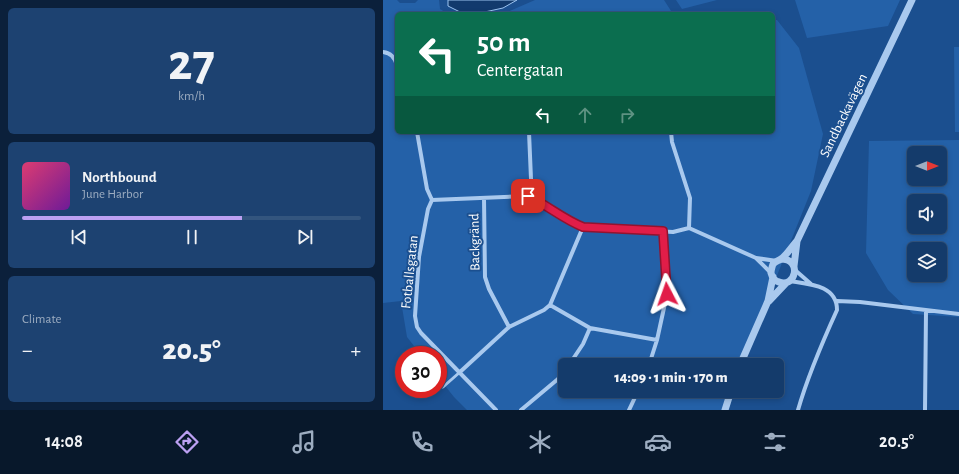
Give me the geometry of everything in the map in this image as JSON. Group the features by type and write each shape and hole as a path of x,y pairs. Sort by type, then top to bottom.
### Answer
{"street":[{"name":"Sandbackavägen","path":"779,260 797,241 912,0"},
{"path":"383,52 390,53 395,59"},
{"path":"417,134 427,189 432,200 528,196 539,201 572,223 583,227 673,232 689,228 756,258 788,260 794,268 812,284 832,293 837,302 837,310 809,374 798,410"},
{"path":"528,196 531,179 529,134"},
{"path":"671,134 672,142 690,198 689,228"},
{"name":"Backgränd","path":"484,198 485,277 489,289 509,327"},
{"name":"Fotballsgatan","path":"432,200 428,209 419,257 415,316 417,327 421,333 497,410"},
{"path":"460,372 509,327 544,310 550,305 583,227"},
{"path":"651,358 657,340 667,294 663,231"},
{"name":"Sandbackavägen","path":"794,268 797,241"},
{"path":"756,258 778,282 812,284"},
{"path":"743,358 768,301 772,266 779,260"},
{"path":"768,301 788,282 794,274 794,268"},
{"path":"837,302 861,302 959,314"},
{"path":"550,305 590,328 657,340"},
{"path":"925,410 926,311"},
{"path":"574,358 583,344 590,328"},
{"path":"521,410 558,379"},
{"path":"629,410 635,398"},
{"path":"725,410 729,398"}],"lane":[{"path":"447,383 460,372"}],"shaded area":[{"path":"383,0 397,0 400,3 415,3 418,0 439,0 440,9 445,12 395,12 395,134 775,134 775,20 777,20 799,48 823,134 811,191 744,358 558,358 558,398 728,398 723,410 467,410 447,388 447,346 414,346 407,337 401,301 383,303"},
{"path":"448,0 517,0 503,8 485,12 460,12 448,6"},
{"path":"535,0 664,0 672,12 507,12"},
{"path":"676,0 717,0 682,9"},
{"path":"795,0 900,0 888,26 807,38"},
{"path":"954,47 959,47 959,132 955,132"},
{"path":"959,140 959,317 913,314 888,290 866,253 869,141"}],"route":[{"path":"528,196 539,201 572,223 583,227 663,231 667,294"}]}
